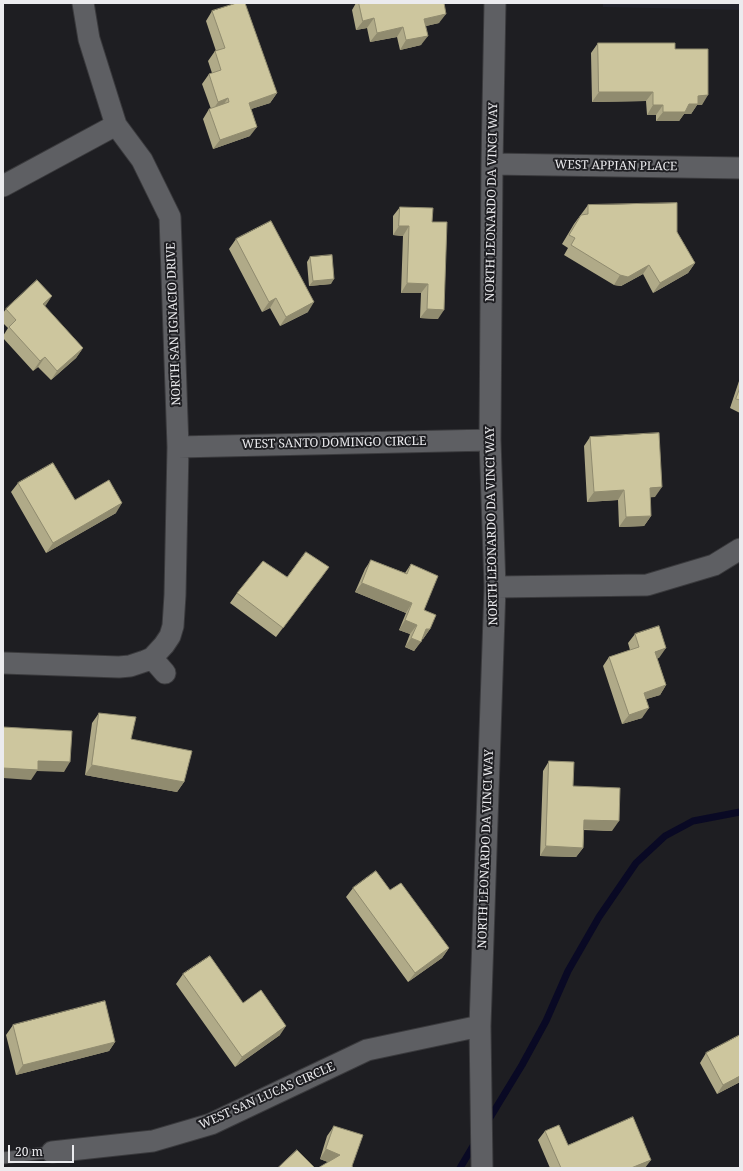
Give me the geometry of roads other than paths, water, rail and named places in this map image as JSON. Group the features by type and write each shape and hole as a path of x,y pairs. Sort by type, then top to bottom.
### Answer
{"street":[{"name":"NORTH SAN IGNACIO DRIVE","path":"83,3 89,39 116,124 142,160 170,217 178,447 175,595 173,626 170,636 152,658"},
{"name":"NORTH LEONARDO DA VINCI WAY","path":"482,1168 480,1026 495,587 490,440 495,3"},
{"path":"3,186 116,124"},
{"name":"WEST APPIAN PLACE","path":"492,164 740,168"},
{"name":"WEST SANTO DOMINGO CIRCLE","path":"178,447 490,440"},
{"path":"495,587 647,585 714,565 740,549"},
{"path":"3,663 119,667 152,658 165,673"},
{"name":"WEST SAN LUCAS CIRCLE","path":"52,1152 153,1141 211,1124 367,1050 480,1026"}],"lane":[{"path":"3,1158 52,1152"}],"waterway":[{"path":"488,1121 522,1065 546,1021 568,971 599,917 636,863 665,836 693,821 740,812"},
{"path":"460,1168 476,1141"}]}
